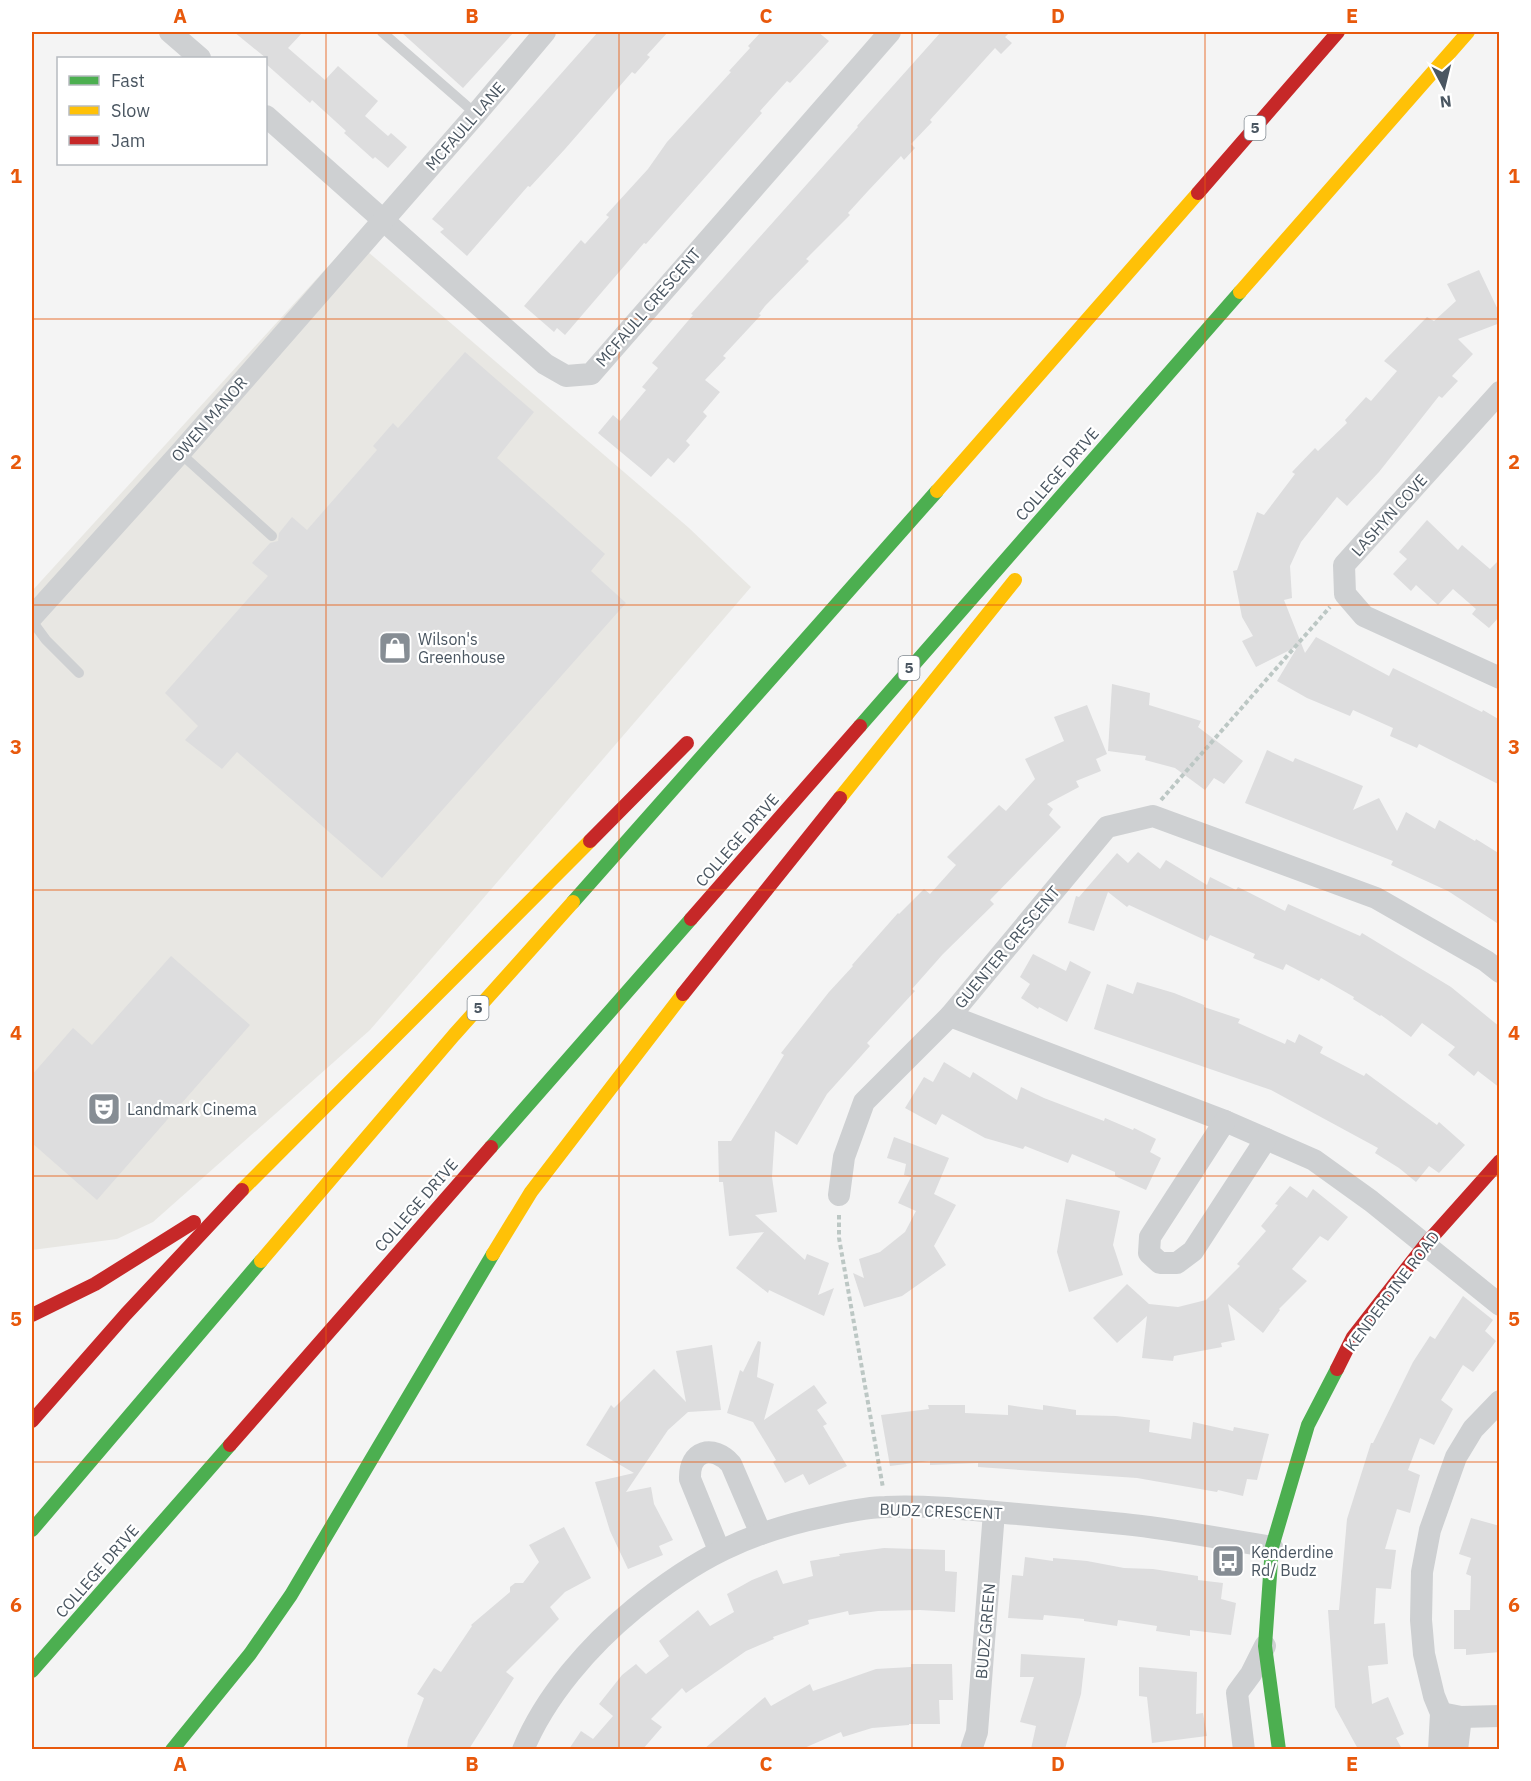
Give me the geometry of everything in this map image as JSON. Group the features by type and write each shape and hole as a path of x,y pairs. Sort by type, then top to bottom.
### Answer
{"main road":[{"name":"5","path":"32,1530 454,1035 934,495 1338,32"},
{"name":"COLLEGE DRIVE","path":"32,1671 1468,32"},
{"path":"1107,465 1315,206"},
{"path":"757,673 934,495"},
{"path":"172,1749 250,1654 291,1595 455,1315 531,1192 639,1049 1025,567"},
{"path":"32,1421 126,1314 241,1191 698,733"},
{"name":"KENDERDINE ROAD","path":"1279,1749 1266,1646 1272,1548 1308,1425 1353,1337 1425,1245 1500,1161"},
{"path":"32,1315 69,1299 122,1270 241,1191"}],"street":[{"path":"170,32 199,57"},
{"name":"MCFAULL LANE","path":"383,220 545,32"},
{"name":"MCFAULL CRESCENT","path":"267,117 545,364 566,376 591,374 890,32"},
{"name":"OWEN MANOR","path":"32,619 383,220"},
{"name":"LASHYN COVE","path":"1500,392 1344,565 1345,594 1364,616 1500,678"},
{"name":"GUENTER CRESCENT","path":"1500,972 1486,961 1376,898 1153,816 1107,827 950,1016 1225,1120 1314,1160 1371,1201 1500,1305"},
{"path":"839,1195 844,1157 864,1102 950,1016"},
{"path":"1225,1120 1150,1237 1149,1253 1160,1263 1177,1263 1193,1251 1266,1139"},
{"path":"1457,1749 1451,1715 1434,1696 1424,1654 1421,1620 1422,1572 1430,1530 1456,1456 1473,1429 1500,1401"},
{"path":"719,1550 690,1479 690,1468 694,1458 702,1453 713,1452 723,1455 731,1464 761,1534"},
{"name":"BUDZ CRESCENT","path":"523,1749 536,1720 550,1699 605,1635 650,1595 719,1550 789,1524 883,1507 957,1509 1126,1524 1272,1548"},
{"name":"BUDZ GREEN","path":"971,1749 977,1732 994,1512"},
{"name":"KENDERDINE ROAD","path":"1244,1749 1237,1693 1251,1674 1266,1646"},
{"path":"1451,1715 1500,1716"},
{"path":"1439,1749 1451,1715"}],"lane":[{"path":"382,32 476,114"},
{"path":"180,453 272,536"},
{"path":"32,619 46,640 79,673"}],"path":[{"path":"1164,796 1322,614"},
{"path":"839,1238 884,1491"}],"shaded area":[{"path":"353,239 689,528 751,587 370,1030 153,1222 117,1239 32,1250 32,591"}],"building":[{"path":"234,32 303,32 288,48 325,80 338,66 378,101 365,116 388,136 391,133 407,147 388,168 375,157 373,159 312,100 310,103 267,65 267,57"},
{"path":"401,32 514,32 463,88"},
{"path":"598,32 668,32 647,55 650,57 635,74 632,72 467,256 440,232 444,229 432,219"},
{"path":"761,32 818,32 829,41 790,83 787,81 760,111 762,113 646,244 644,243 565,335 557,328 554,332 524,306 581,240 585,244 609,217 606,215 648,169 667,142 731,72 729,71"},
{"path":"941,32 1010,32 1005,37 1012,43 1001,54 995,48 930,120 932,122 911,144 915,148 904,160 901,156 868,191 848,213 850,215 806,259 809,261 765,306 759,314 761,315 723,356 726,358 705,380 720,392 703,412 707,416 686,441 690,445 674,463 668,458 651,477 598,433 613,415 620,421 646,390 642,387 658,368 652,363 693,315 691,314"},
{"path":"1479,270 1500,314 1500,323 1458,339 1473,354 1452,376 1458,381 1442,398 1439,396 1379,472 1347,506 1337,497 1301,542 1290,566 1292,598 1284,600 1305,653 1316,637 1389,676 1393,668 1500,720 1500,785 1419,744 1417,748 1390,736 1393,728 1353,710 1350,716 1307,698 1277,681 1298,646 1256,667 1242,641 1253,636 1242,617 1233,571 1237,570 1257,512 1264,515 1295,474 1292,472 1315,448 1318,451 1347,423 1345,420 1366,397 1371,401 1397,371 1384,361 1427,317 1434,321 1456,301 1447,284"},
{"name":"Wilson's Greenhouse","path":"465,352 534,412 497,458 605,554 591,571 626,603 382,878 237,752 222,769 185,740 198,726 165,693 268,576 252,563 270,543 278,541 279,533 292,517 307,530 377,450 373,446 393,423 398,428"},
{"path":"1427,520 1458,550 1462,545 1490,569 1500,559 1500,616 1489,628 1472,614 1476,609 1453,589 1438,605 1416,585 1411,591 1393,574 1407,559 1399,552"},
{"path":"1112,684 1150,693 1149,705 1201,721 1198,727 1243,761 1224,784 1214,778 1205,790 1175,768 1145,760 1146,756 1108,751"},
{"path":"1087,705 1107,754 1096,759 1101,771 1076,781 1079,787 1047,804 1053,809 1049,815 1061,827 990,900 994,904 943,954 912,989 915,991 867,1043 870,1046 827,1094 797,1145 775,1131 772,1177 777,1212 755,1215 805,1260 807,1254 829,1263 818,1295 834,1288 824,1316 769,1290 768,1293 736,1268 764,1232 729,1236 723,1182 719,1182 718,1141 731,1141 784,1055 781,1053 852,965 898,913 924,889 930,894 956,865 947,857 999,805 1006,811 1035,779 1025,759 1064,741 1054,717"},
{"path":"1267,750 1293,762 1295,758 1363,786 1353,810 1379,798 1397,831 1406,812 1435,829 1439,820 1500,854 1500,925 1448,891 1391,865 1393,861 1245,803"},
{"path":"1138,852 1160,869 1166,860 1207,885 1210,877 1236,890 1238,887 1285,911 1288,904 1360,936 1362,933 1451,987 1500,1027 1500,1088 1478,1071 1474,1076 1448,1055 1455,1047 1422,1023 1411,1037 1381,1015 1353,999 1354,997 1321,978 1319,981 1286,964 1283,970 1253,958 1255,954 1210,935 1207,941 1129,905 1127,907 1108,892 1094,931 1068,923 1076,896 1079,897 1117,853 1128,863"},
{"path":"1033,954 1066,971 1070,961 1091,972 1067,1022 1039,1007 1038,1009 1021,998 1030,984 1020,977"},
{"name":"Landmark Cinema","path":"171,956 250,1025 97,1200 32,1143 32,1075 73,1028 92,1045"},
{"path":"1137,982 1174,993 1204,1005 1204,1007 1240,1019 1238,1023 1285,1044 1287,1039 1295,1043 1299,1034 1323,1047 1320,1053 1364,1076 1366,1073 1437,1125 1439,1122 1465,1145 1439,1173 1429,1166 1416,1182 1375,1153 1378,1148 1271,1090 1094,1029 1107,984 1133,994"},
{"path":"944,1062 970,1078 973,1072 1017,1100 1021,1087 1104,1121 1105,1118 1133,1130 1134,1128 1156,1139 1150,1152 1161,1158 1146,1190 1115,1176 1115,1172 1072,1154 1068,1163 1025,1146 1023,1149 985,1138 942,1114 936,1125 905,1108 924,1077 933,1082"},
{"path":"894,1137 949,1158 934,1194 956,1205 934,1246 946,1265 902,1296 864,1307 853,1273 864,1278 859,1259 880,1252 905,1232 916,1211 898,1203 911,1177 904,1175 906,1164 887,1158"},
{"path":"1290,1186 1307,1198 1313,1189 1348,1217 1328,1241 1320,1236 1292,1269 1307,1281 1279,1309 1263,1333 1228,1304 1235,1340 1221,1343 1222,1347 1174,1356 1173,1361 1142,1358 1147,1316 1117,1343 1093,1318 1127,1284 1149,1304 1178,1307 1206,1300 1240,1266 1237,1264 1266,1231 1261,1226"},
{"path":"1066,1199 1120,1211 1113,1245 1123,1275 1069,1292 1057,1252"},
{"path":"1463,1296 1493,1320 1485,1331 1496,1341 1473,1372 1463,1365 1441,1400 1453,1409 1434,1445 1420,1438 1408,1470 1420,1475 1410,1513 1397,1509 1385,1549 1396,1550 1391,1589 1376,1588 1374,1624 1385,1623 1388,1664 1368,1666 1372,1704 1388,1697 1404,1734 1396,1738 1402,1749 1358,1749 1335,1707 1328,1610 1339,1610 1347,1519 1371,1443 1413,1362 1430,1336 1435,1339"},
{"path":"758,1341 761,1342 757,1377 774,1384 764,1420 814,1385 827,1403 817,1410 827,1424 823,1426 847,1466 809,1485 803,1474 785,1483 773,1462 776,1460 753,1422 727,1413 740,1370 743,1372"},
{"path":"712,1345 721,1410 688,1412 668,1430 626,1492 651,1487 654,1504 673,1540 659,1546 663,1555 628,1569 610,1531 595,1482 634,1473 586,1445 611,1405 614,1408 654,1369 686,1402 676,1351"},
{"path":"928,1405 965,1405 965,1413 1008,1415 1008,1405 1043,1410 1043,1405 1076,1410 1076,1415 1150,1420 1149,1432 1191,1439 1193,1422 1233,1431 1234,1427 1269,1434 1257,1480 1247,1479 1243,1496 1137,1478 978,1467 978,1463 930,1465 930,1461 890,1466 881,1415 929,1409"},
{"path":"1471,1518 1500,1526 1500,1652 1466,1655 1466,1649 1454,1649 1454,1610 1470,1610 1471,1576 1466,1574 1471,1558 1459,1554"},
{"path":"564,1527 591,1578 565,1592 550,1607 559,1619 506,1672 514,1678 469,1749 407,1749 408,1740 424,1698 417,1694 434,1668 441,1672 471,1625 510,1592 510,1587 515,1583 523,1583 539,1562 529,1545"},
{"path":"884,1548 945,1550 945,1571 957,1572 955,1612 878,1611 849,1615 848,1611 808,1620 809,1624 773,1637 774,1639 746,1651 686,1693 682,1688 651,1719 662,1727 643,1749 569,1749 581,1731 593,1739 613,1716 599,1704 622,1675 636,1664 646,1674 669,1656 659,1641 698,1610 710,1626 734,1612 727,1594 752,1580 777,1570 783,1584 813,1576 810,1561 840,1556 839,1554"},
{"path":"1025,1557 1053,1561 1053,1558 1087,1561 1124,1568 1153,1569 1198,1576 1198,1580 1223,1583 1221,1599 1236,1603 1231,1635 1190,1630 1190,1636 1156,1631 1157,1626 1118,1620 1117,1626 1084,1621 1084,1619 1044,1615 1043,1620 1008,1618 1012,1575 1023,1576"},
{"path":"1021,1654 1085,1658 1081,1694 1065,1749 1031,1749 1036,1726 1020,1722 1034,1677 1020,1677"},
{"path":"911,1664 952,1664 953,1700 939,1700 940,1724 909,1724 872,1728 843,1737 841,1732 802,1749 704,1749 765,1697 771,1706 810,1684 813,1691 876,1669 911,1667"},
{"path":"1139,1667 1197,1672 1196,1714 1203,1713 1207,1736 1152,1743 1147,1697 1139,1696"}],"traffic: fast":[{"path":"860,726 1240,292"},
{"path":"573,902 937,491"},
{"path":"491,1147 691,919"},
{"path":"172,1750 250,1654 291,1595 493,1254"},
{"path":"32,1530 261,1261"},
{"path":"1279,1750 1265,1646 1272,1547 1308,1425 1337,1369"},
{"path":"32,1671 230,1445"}],"traffic: slow":[{"path":"1240,292 1468,32"},
{"path":"937,491 1198,193"},
{"path":"840,798 1015,580"},
{"path":"242,1190 590,841"},
{"path":"261,1261 454,1035 573,902"},
{"path":"493,1254 531,1192 683,994"}],"traffic: jam":[{"path":"1198,193 1338,32"},
{"path":"691,919 860,726"},
{"path":"590,841 687,743"},
{"path":"683,994 840,798"},
{"path":"230,1445 491,1147"},
{"path":"1337,1369 1353,1337 1425,1245 1500,1161"},
{"path":"32,1421 126,1314 242,1190"},
{"path":"32,1315 95,1284 194,1222"}],"place":[{"name":"Wilson's Greenhouse","path":"395,648"},
{"name":"Landmark Cinema","path":"104,1109"},
{"name":"Kenderdine Rd/ Budz","path":"1228,1561"}]}
